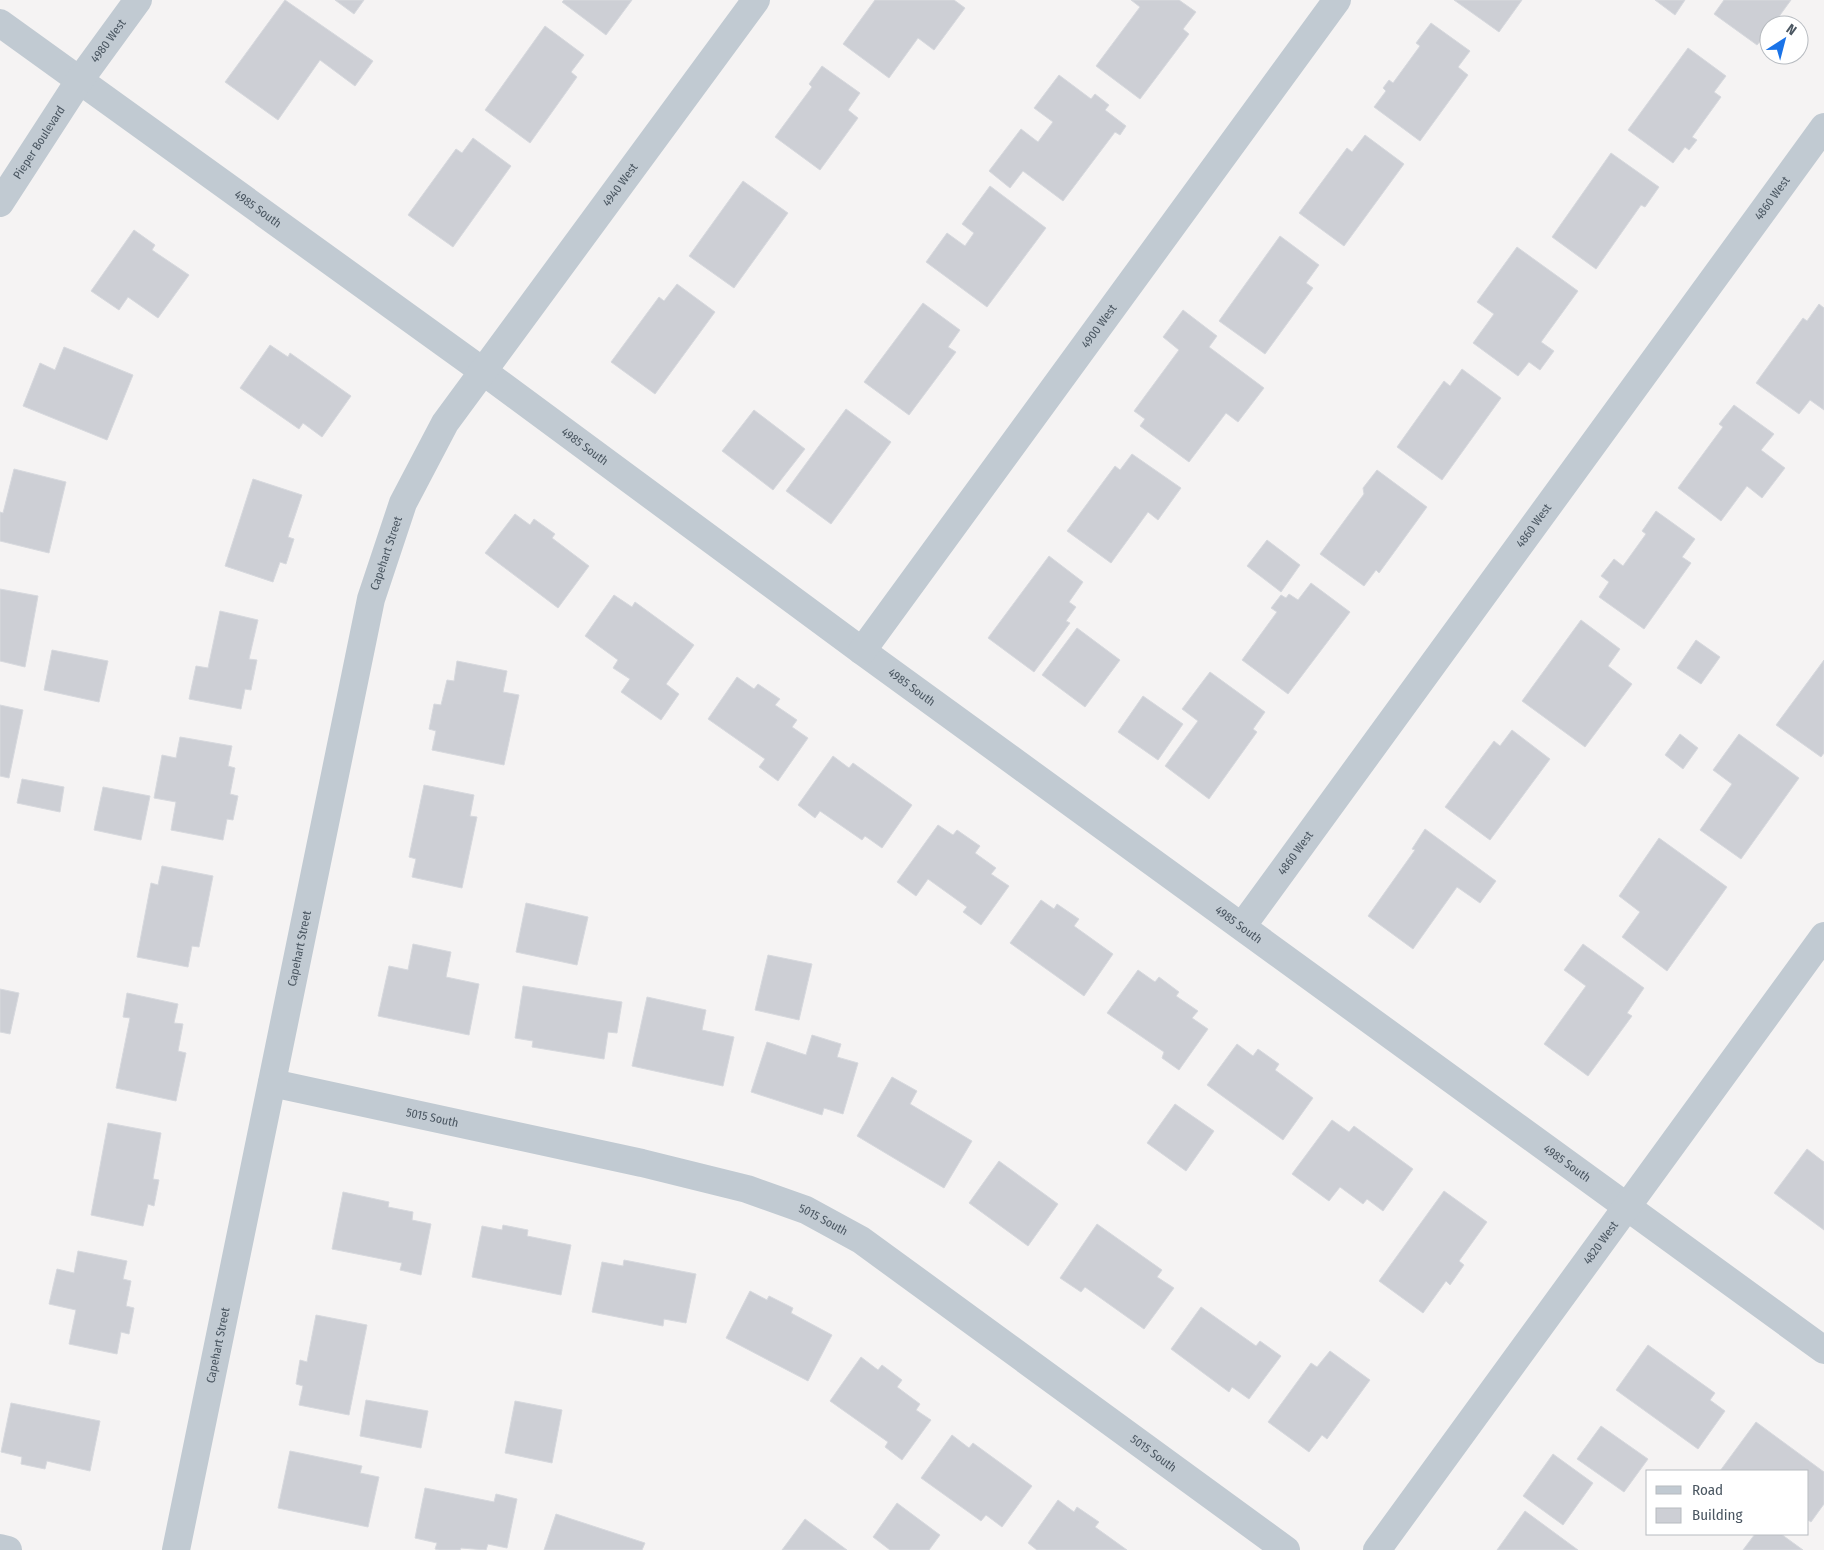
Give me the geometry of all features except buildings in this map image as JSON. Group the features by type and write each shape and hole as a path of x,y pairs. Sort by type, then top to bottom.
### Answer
{"street":[{"name":"4980 West","path":"79,81 138,0"},
{"name":"4940 West","path":"484,372 756,0"},
{"name":"4900 West","path":"862,651 1337,0"},
{"name":"4985 South","path":"0,23 484,372 862,651 1242,925 1824,1350"},
{"name":"Pieper Boulevard","path":"0,203 79,81"},
{"name":"4860 West","path":"1242,925 1824,127"},
{"name":"Capehart Street","path":"176,1550 371,599 403,503 445,423 484,372"},
{"name":"4820 West","path":"1377,1550 1824,936"},
{"name":"5015 South","path":"272,1083 652,1165 747,1188 806,1210 861,1240 1286,1550"},
{"path":"0,1548 8,1550"}]}
